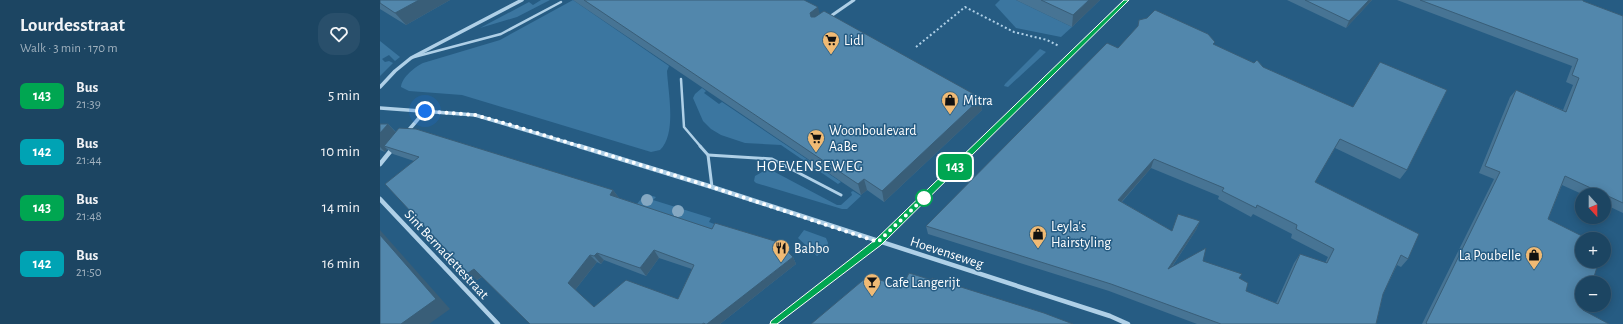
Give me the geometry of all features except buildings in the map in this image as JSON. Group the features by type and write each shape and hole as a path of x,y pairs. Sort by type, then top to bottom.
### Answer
{"street":[{"path":"380,88 395,71 411,58 522,0"},
{"path":"827,19 854,0"},
{"path":"774,324 878,242 1126,0"},
{"name":"Hoevenseweg","path":"380,108 475,115 712,187 1110,316 1128,324"},
{"path":"405,135 425,111"},
{"path":"380,164 395,146"},
{"name":"Sint Bernadettestraat","path":"380,199 498,324"}],"lane":[{"path":"411,58 501,34 561,2"},
{"path":"680,79 684,127 708,155 712,187"},
{"path":"708,155 772,159 840,196"}],"path":[{"path":"916,47 965,7 1014,32 1047,40 1072,53"}],"shaded area":[{"path":"541,0 550,0 517,17 480,28 529,2 533,5"},
{"path":"573,0 669,66 667,71 670,101 670,124 665,143 660,150 651,152 462,95 409,91 401,87 406,76 423,63 500,40"},
{"path":"1000,0 1016,0 1072,27 1061,37 1016,28 995,5"},
{"path":"380,41 400,57 395,61 389,55 382,59 385,62 389,61 393,63 380,76"},
{"path":"1040,49 1046,52 1008,87 1004,86 1005,84"},
{"path":"702,88 706,91 704,93 719,104 722,102 841,182 838,184 781,145 745,143 721,135 711,129 703,121 693,98"},
{"path":"766,170 771,170 837,205 841,205 852,195 851,192 853,191 861,196 847,209 842,209 756,183 754,181 755,176"},
{"path":"645,194 656,197 653,200 711,218 709,222 722,227 717,236 623,199 637,204"},
{"path":"804,230 826,238 828,243 826,249 817,256 798,238"}],"bus line":[{"name":"143","path":"774,324 878,242 1126,0"}],"place":[{"name":"Lidl","path":"831,55"},
{"name":"Mitra","path":"950,115"},
{"name":"Woonboulevard AaBe","path":"816,153"},
{"name":"Leyla's Hairstyling","path":"1038,249"},
{"name":"Babbo","path":"781,263"},
{"name":"La Poubelle","path":"1534,270"},
{"name":"Cafe Langerijt","path":"872,297"}],"district":[{"name":"HOEVENSEWEG","path":"810,166"}],"route":[{"path":"425,111 475,115 544,134 712,187 878,242 924,198"}]}
